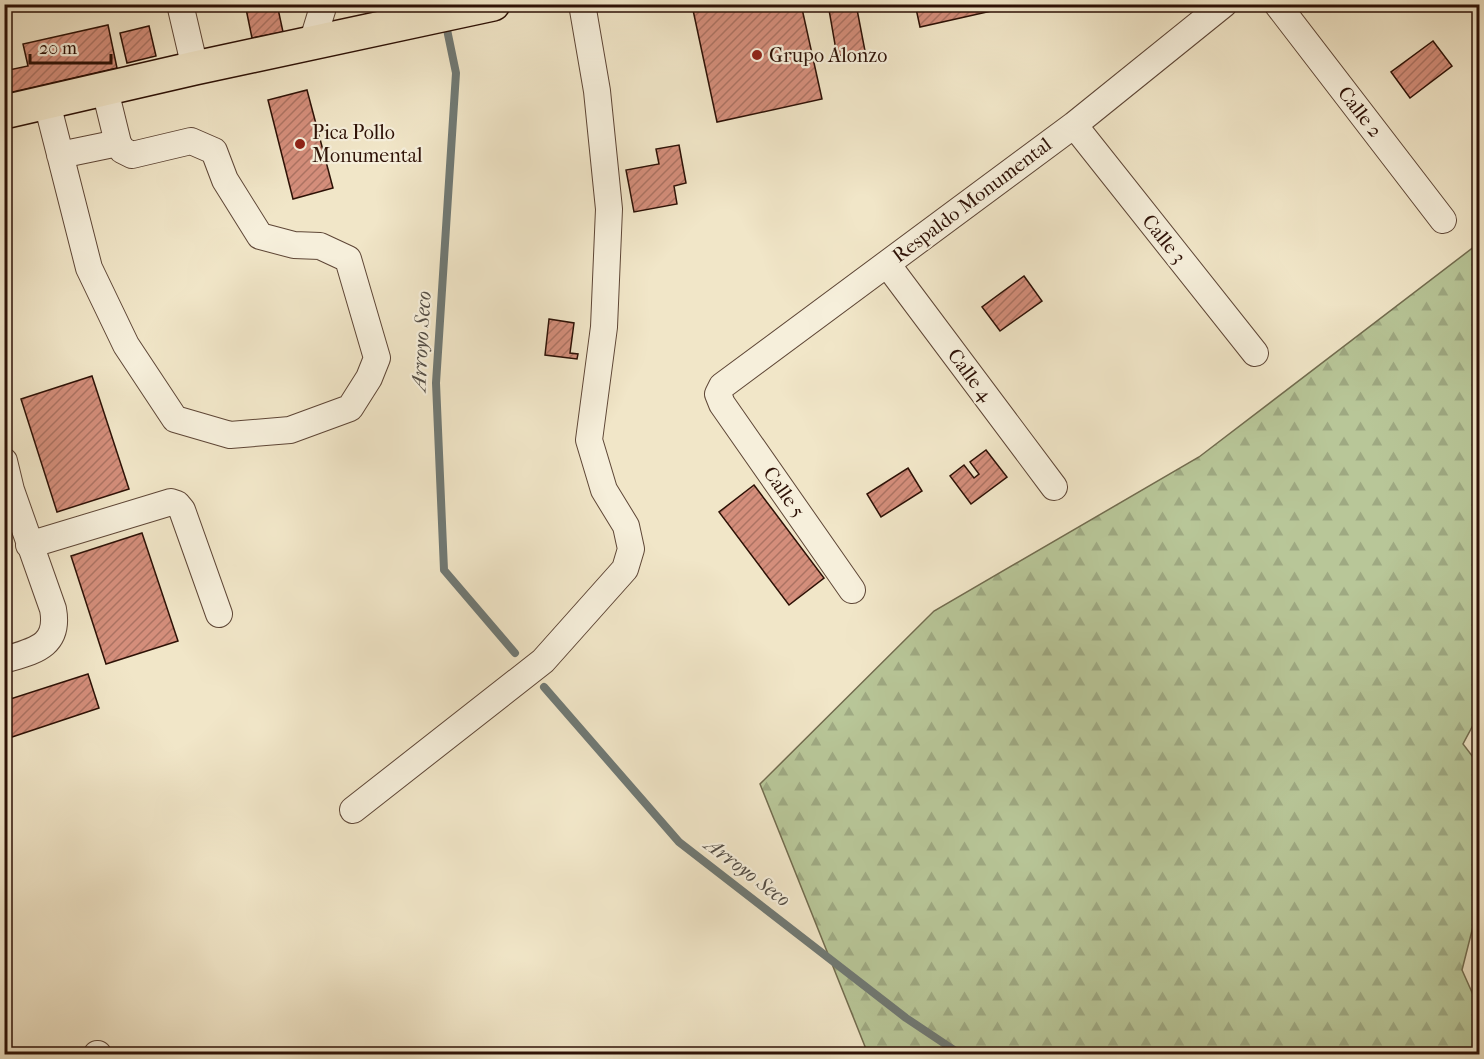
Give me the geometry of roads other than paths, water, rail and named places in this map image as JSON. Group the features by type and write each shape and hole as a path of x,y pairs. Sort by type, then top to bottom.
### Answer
{"main road":[{"path":"4,112 195,68 494,4"}],"street":[{"path":"180,4 195,68"},
{"path":"312,43 324,4"},
{"path":"353,810 543,661 625,569 631,549 626,526 604,490 589,440 604,327 609,209 597,91 582,4"},
{"name":"Respaldo Monumental","path":"718,394 722,386 1074,125 1224,4"},
{"name":"Calle 2","path":"1277,4 1443,220"},
{"path":"47,103 89,268 126,345 175,419 230,435 290,430 350,408 369,378 377,358 348,259 320,246 294,245 260,236 225,180 214,151 190,141 132,155 122,150 118,143 105,90"},
{"name":"Calle 3","path":"1074,125 1255,353"},
{"path":"60,155 118,143"},
{"name":"Calle 4","path":"886,264 1054,487"},
{"name":"Calle 5","path":"718,394 722,404 852,590"},
{"path":"4,461 11,490 55,620 53,632 39,649 4,660"},
{"path":"29,545 171,502 177,504 182,510 219,614"}],"waterway":[{"name":"Arroyo Seco","path":"445,20 456,73 436,383 444,570 515,653"},
{"name":"Arroyo Seco","path":"544,687 679,842 906,1018 960,1054"}],"place":[{"name":"Grupo Alonzo","path":"757,55"},
{"name":"Pica Pollo Monumental","path":"300,144"}]}
